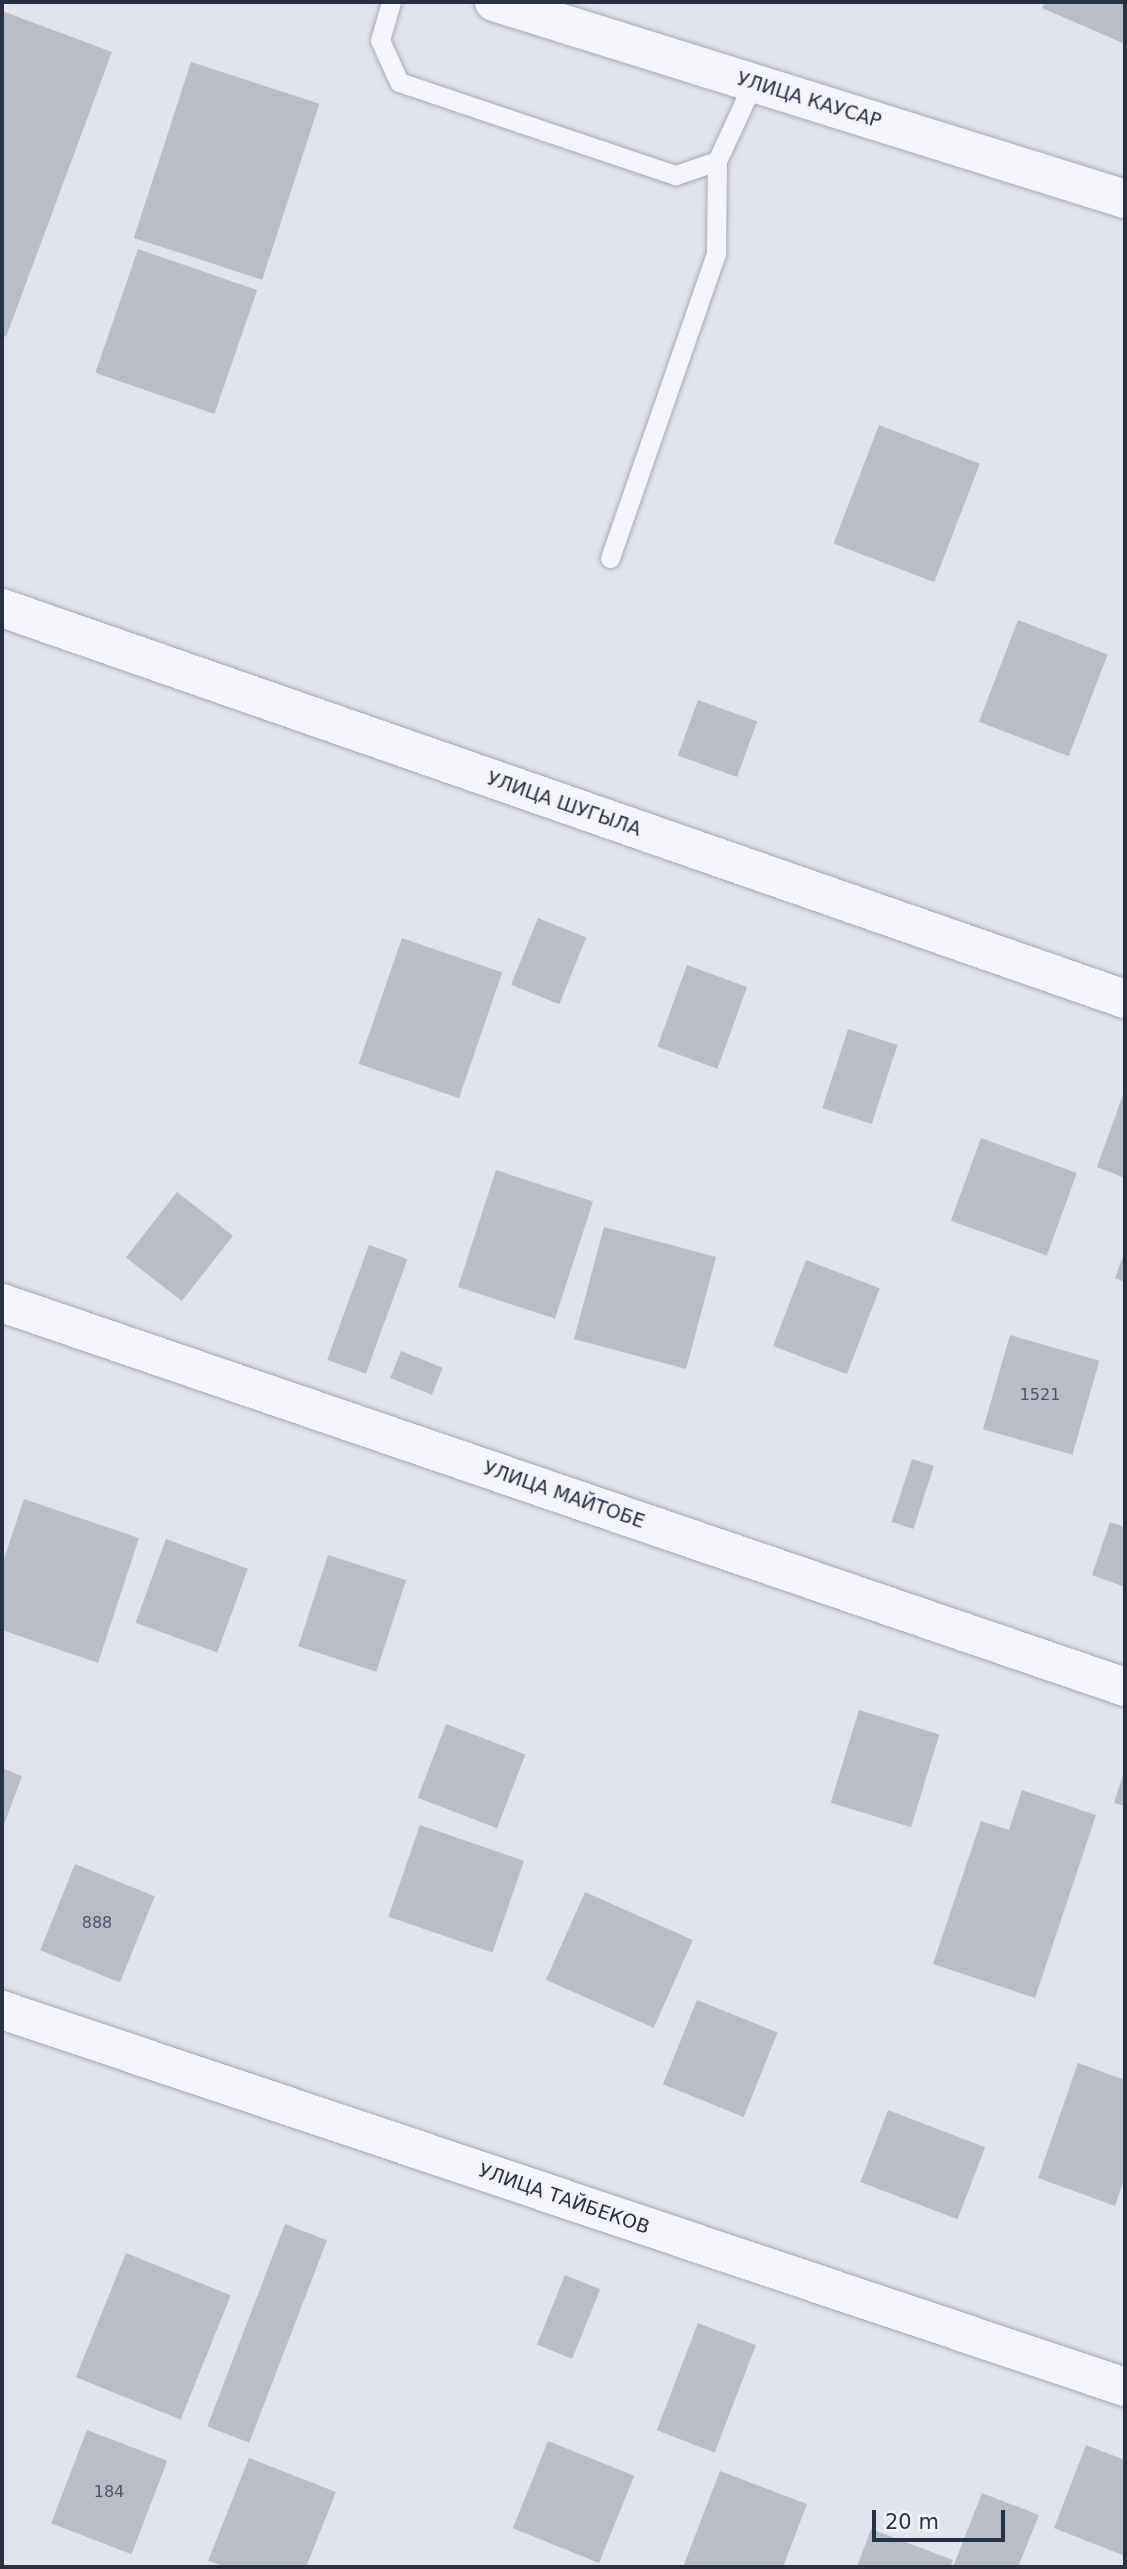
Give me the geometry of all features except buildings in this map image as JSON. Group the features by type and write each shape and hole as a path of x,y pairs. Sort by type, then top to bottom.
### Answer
{"street":[{"name":"УЛИЦА КАУСАР","path":"494,2 1125,199"},
{"name":"УЛИЦА ШУГЫЛА","path":"2,608 1125,999"},
{"name":"УЛИЦА МАЙТОБЕ","path":"2,1303 1125,1687"},
{"name":"УЛИЦА ТАЙБЕКОВ","path":"2,2010 1125,2387"}],"lane":[{"path":"391,2 380,40 399,82 676,175 716,161"},
{"path":"610,558 716,254 716,161 753,83"}]}
